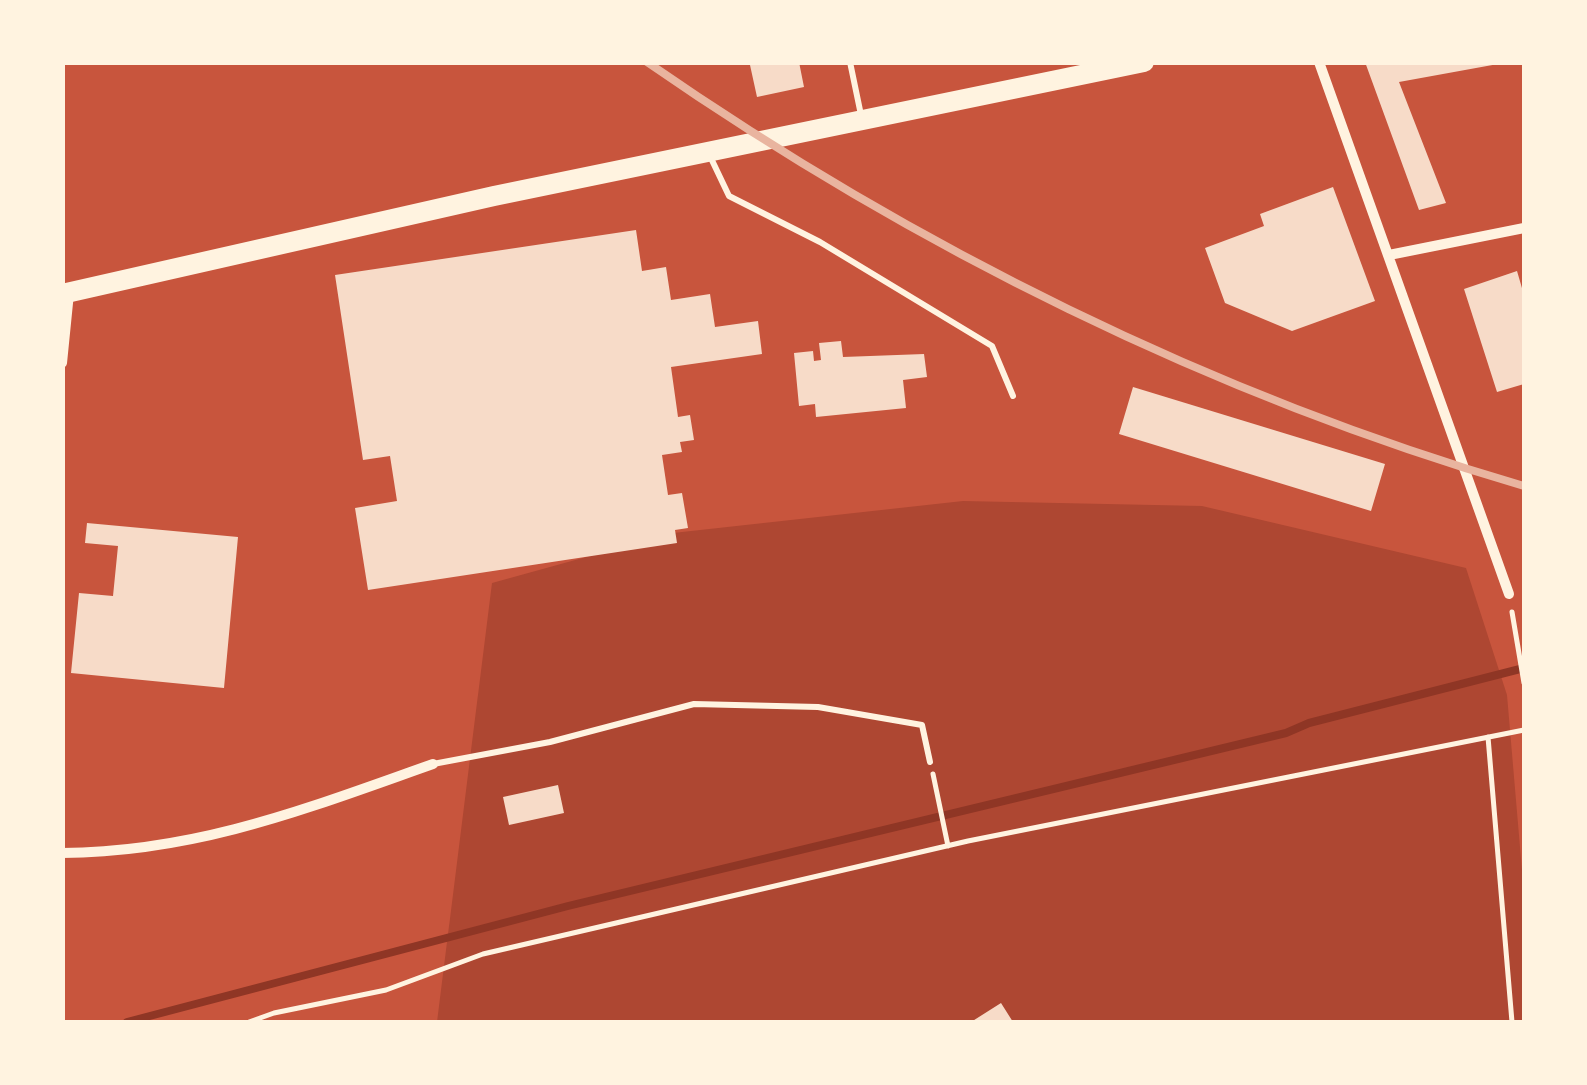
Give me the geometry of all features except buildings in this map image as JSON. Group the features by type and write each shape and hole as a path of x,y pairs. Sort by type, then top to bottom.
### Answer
{"main road":[{"path":"66,294 494,196 1144,62"}],"street":[{"path":"1318,62 1509,594"},
{"path":"1389,256 1524,228"},
{"path":"62,363 66,294"},
{"path":"62,853 115,852 248,830 433,764"}],"lane":[{"path":"850,62 862,122"},
{"path":"708,153 729,196 820,242 992,346 1013,396"},
{"path":"433,764 550,742 694,704 818,706 922,724 930,762"}],"path":[{"path":"1509,594 1524,683"},
{"path":"249,1022 274,1013 386,990 483,954 948,846 1524,730"},
{"path":"1488,737 1512,1022"},
{"path":"938,797 948,846"}],"shaded area":[{"path":"963,501 1202,506 1466,568 1507,695 1524,894 1524,1022 437,1022 492,583 673,533"}],"waterway":[{"path":"127,1022 568,906 1286,733 1309,723 1524,668"}],"railway":[{"path":"647,62 853,193 1069,309 1180,361 1293,407 1524,486"}]}
